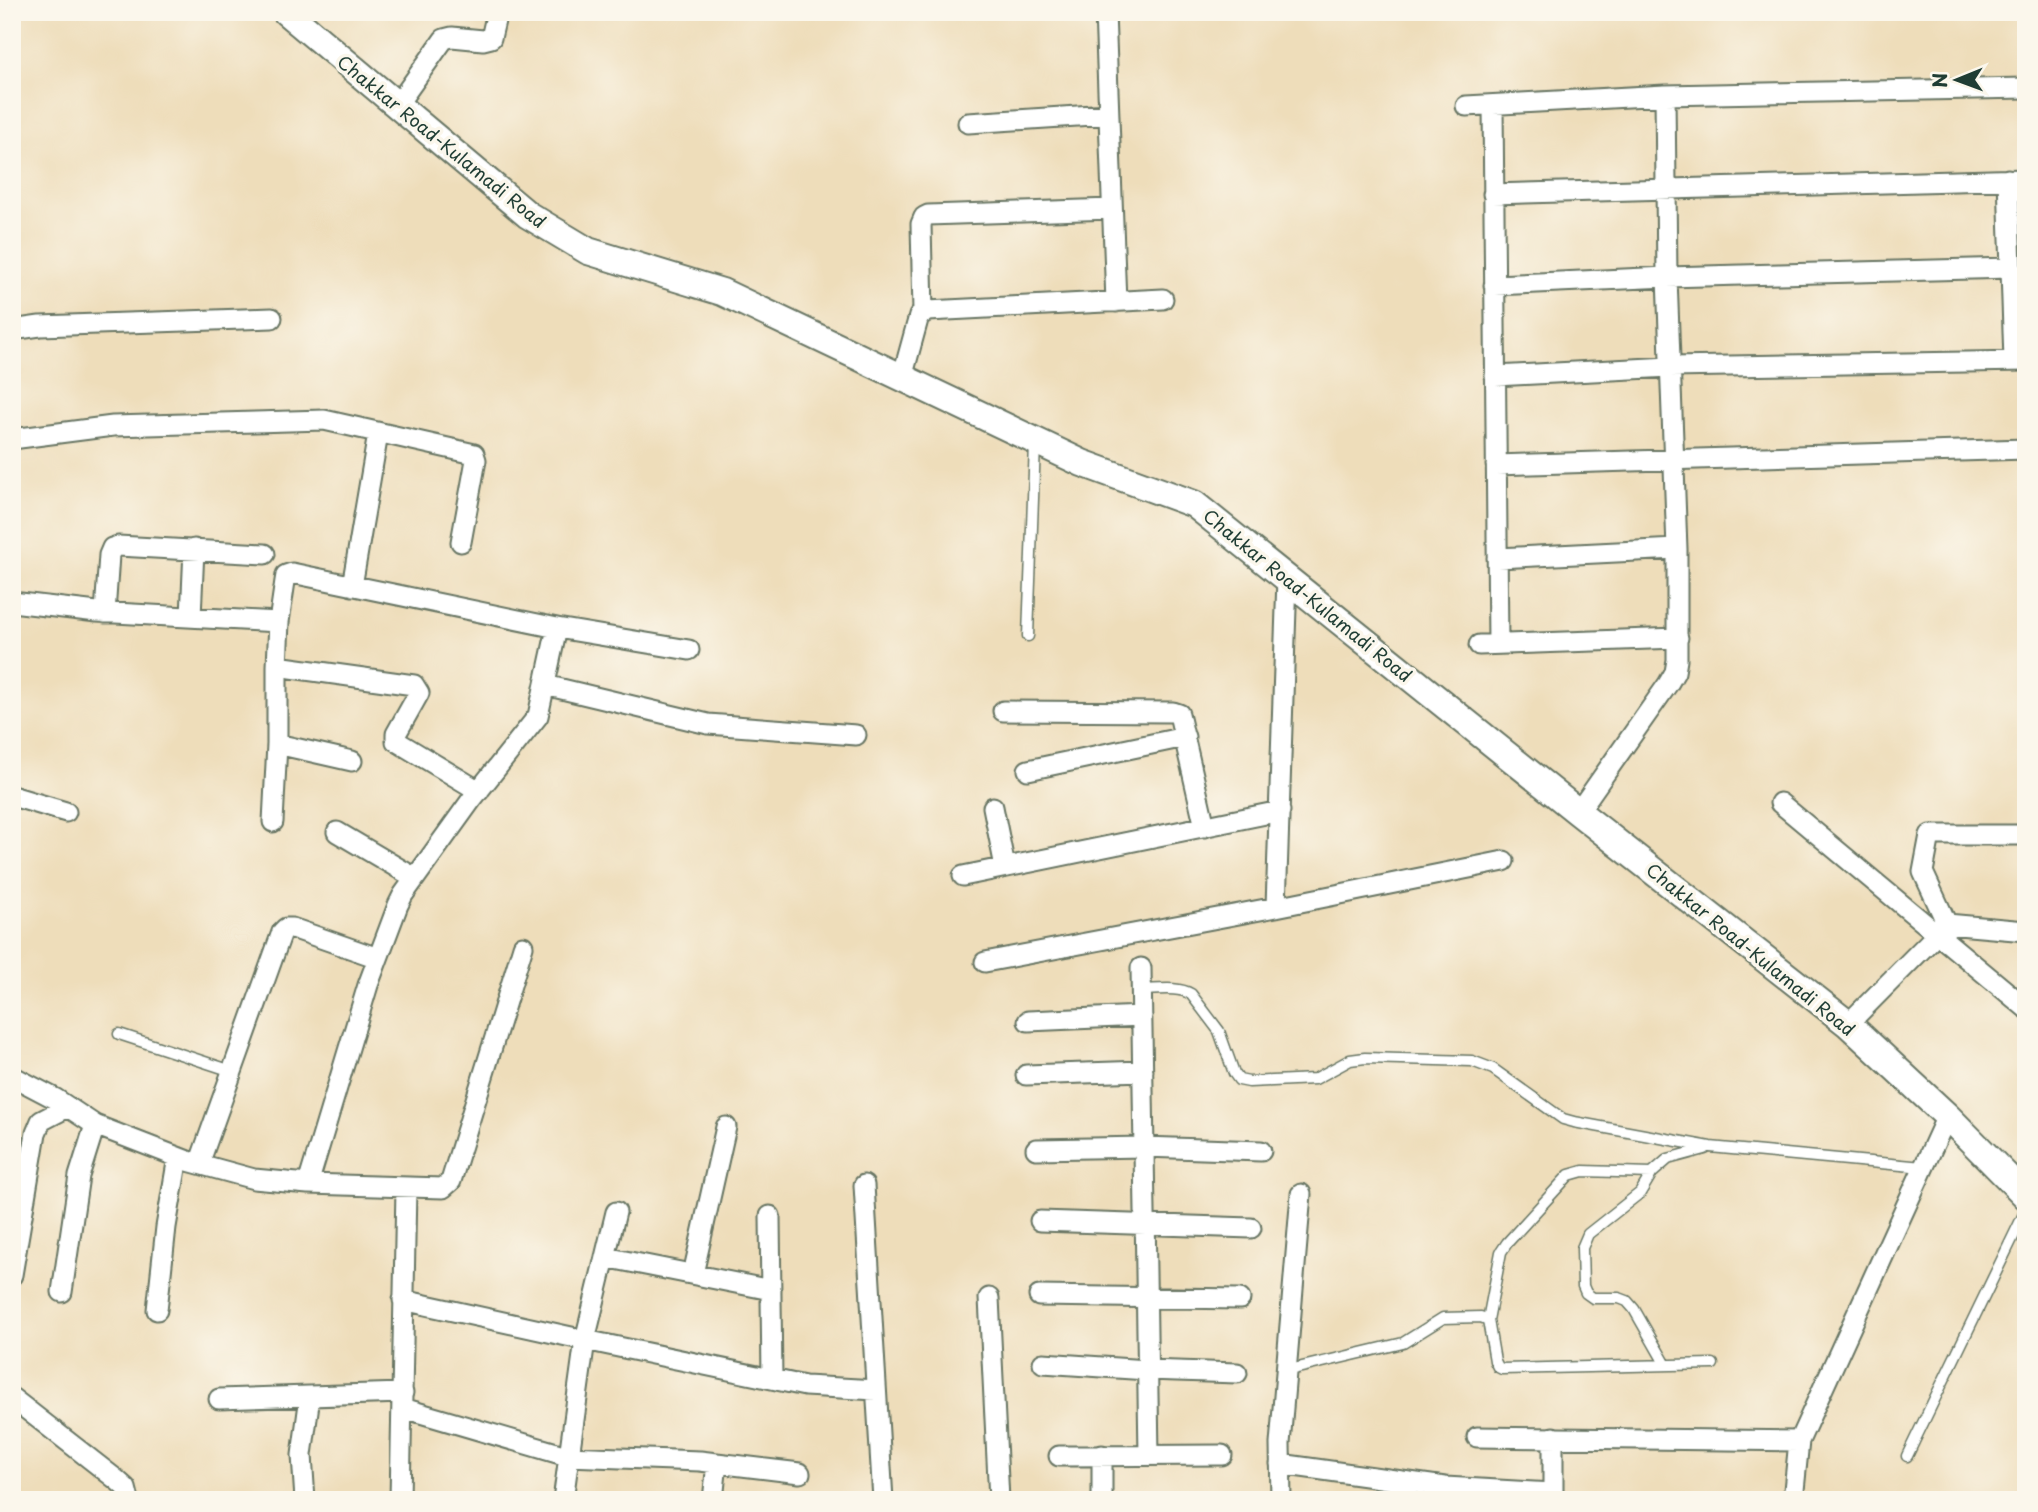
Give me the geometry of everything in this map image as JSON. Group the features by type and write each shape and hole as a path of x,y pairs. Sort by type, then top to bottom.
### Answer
{"street":[{"name":"Chakkar Road-Kulamadi Road","path":"286,12 528,215 588,251 722,292 1082,463 1194,504 1848,1024 1947,1116 2026,1196"},
{"path":"397,104 439,42 452,37 483,40 491,38 497,12"},
{"path":"1105,12 1116,302"},
{"path":"1466,106 1665,95 2026,88"},
{"path":"1578,812 1675,672 1678,638 1667,277 1665,95"},
{"path":"1493,105 1497,558 1489,645 1678,638"},
{"path":"968,123 1108,114"},
{"path":"1493,194 2017,179 2011,268 2020,361 1670,367 1495,376"},
{"path":"923,312 923,217 1112,209"},
{"path":"1494,285 1667,277 2011,268"},
{"path":"902,378 919,316 923,312 1163,299"},
{"path":"12,330 40,326 272,318"},
{"path":"12,439 99,427 331,421 474,454 476,460 461,542"},
{"path":"352,586 378,434"},
{"path":"1496,465 2026,449"},
{"path":"105,613 109,555 112,548 118,546 265,554"},
{"path":"191,617 194,549"},
{"path":"1497,558 1676,549"},
{"path":"272,822 277,744 277,666 270,621 286,575 298,573 557,628 689,650"},
{"path":"1276,908 1287,578"},
{"path":"12,602 105,613 270,621"},
{"path":"308,1184 378,958 402,895 538,716 557,628"},
{"path":"277,666 414,685 419,693 396,734 396,741 479,791"},
{"path":"545,685 708,724 856,735"},
{"path":"1003,710 1179,714 1205,827"},
{"path":"1028,770 1185,737"},
{"path":"277,744 352,761"},
{"path":"12,796 66,812"},
{"path":"1780,803 1943,929 2026,1008"},
{"path":"993,807 1005,867"},
{"path":"963,876 1280,811"},
{"path":"337,832 415,878"},
{"path":"1943,929 1923,872 1930,835 2026,835"},
{"path":"985,962 1276,908 1504,861"},
{"path":"199,1164 282,932 286,928 292,928 378,958"},
{"path":"1848,1024 1943,929 2026,931"},
{"path":"12,1076 37,1088 95,1125 178,1157 254,1179 308,1184 443,1188 451,1181 523,946"},
{"path":"1141,968 1149,1455"},
{"path":"1028,1021 1142,1016"},
{"path":"1026,1075 1143,1071"},
{"path":"12,1275 36,1133 41,1121 62,1103"},
{"path":"1793,1500 1799,1441 1947,1116"},
{"path":"62,1292 79,1176 95,1125"},
{"path":"693,1274 726,1127"},
{"path":"1036,1149 1144,1147 1261,1151"},
{"path":"157,1311 166,1227 178,1157"},
{"path":"864,1185 883,1500"},
{"path":"400,1500 406,1188"},
{"path":"1281,1500 1280,1464 1285,1371 1301,1194"},
{"path":"563,1500 585,1340 616,1212"},
{"path":"770,1216 772,1379"},
{"path":"1040,1222 1251,1228"},
{"path":"605,1257 771,1290"},
{"path":"1039,1296 1240,1299"},
{"path":"989,1298 999,1500"},
{"path":"403,1300 819,1388 876,1390"},
{"path":"1043,1363 1237,1373"},
{"path":"304,1500 302,1455 310,1396"},
{"path":"219,1399 310,1396 403,1401 567,1456 717,1463 800,1473"},
{"path":"12,1398 117,1480 126,1488 129,1500"},
{"path":"1477,1437 1799,1441"},
{"path":"1280,1464 1445,1488 1553,1496 1553,1437"},
{"path":"1102,1455 1102,1500"},
{"path":"1059,1456 1222,1455"},
{"path":"713,1500 717,1463"}],"lane":[{"path":"1028,636 1035,441"},
{"path":"1141,990 1177,989 1191,994 1219,1031 1239,1080 1249,1082 1315,1079 1350,1060 1365,1058 1472,1060 1493,1069 1563,1119 1710,1147 1923,1167"},
{"path":"119,1034 232,1071"},
{"path":"1666,1365 1627,1301 1619,1298 1593,1298 1586,1293 1583,1286 1582,1248 1588,1234 1644,1189 1652,1173 1672,1157 1710,1147"},
{"path":"1652,1173 1576,1171 1569,1175 1507,1243 1501,1252 1488,1320 1495,1361 1502,1369 1713,1364"},
{"path":"1907,1456 2026,1210"},
{"path":"1285,1371 1403,1343 1443,1318 1480,1317 1488,1320"}]}
